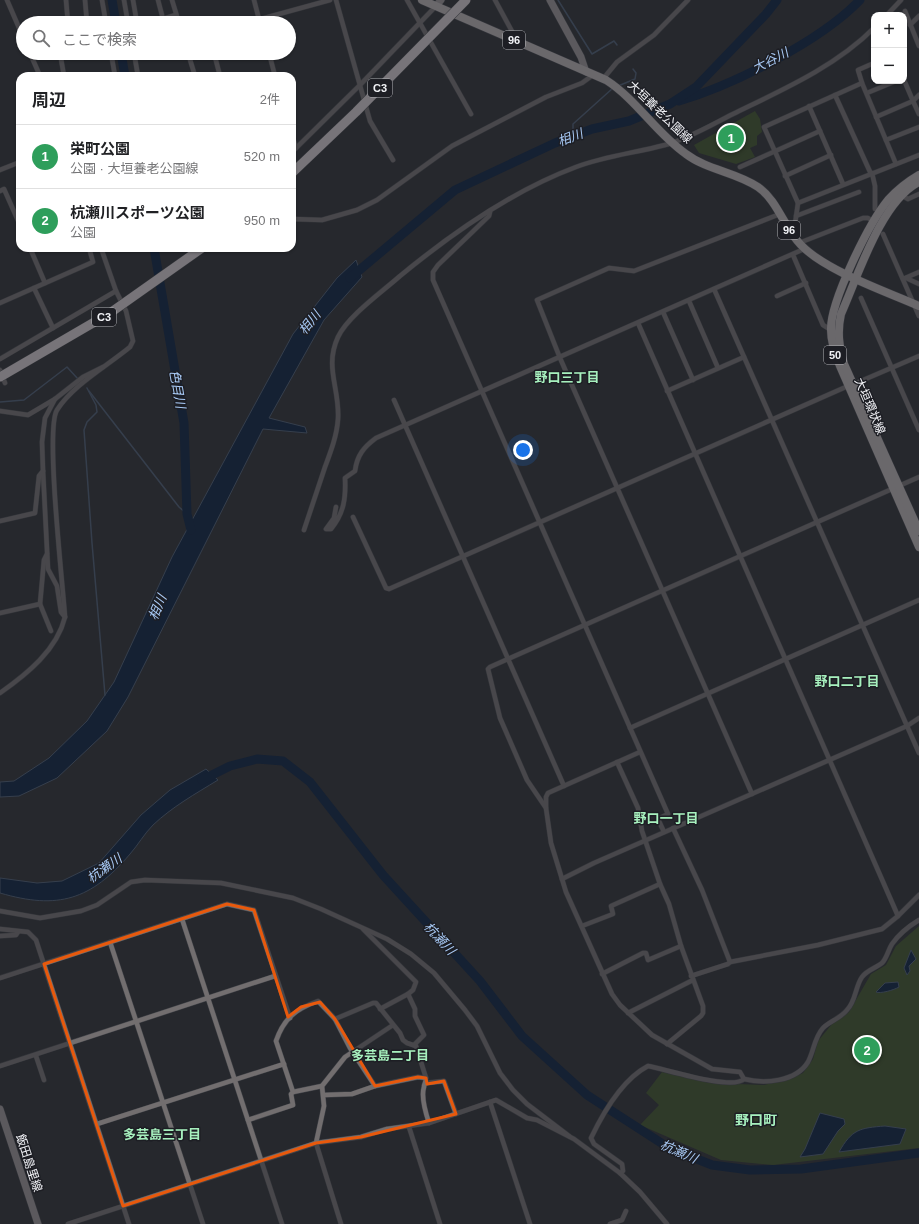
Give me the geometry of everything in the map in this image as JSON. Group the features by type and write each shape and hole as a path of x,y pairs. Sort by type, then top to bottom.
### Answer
{"highway":[{"name":"C3","path":"296,169 356,112 466,0"},
{"name":"C3","path":"3,380 110,313 196,252"}],"main road":[{"name":"大垣養老公園線","path":"422,0 439,3 515,41 604,80 620,90 686,154 702,164 758,187 768,195 790,231 813,257 848,275 916,305"},
{"path":"550,0 590,73"},
{"name":"大垣環状線","path":"919,175 898,190 879,212 848,275 833,312 831,330 833,348 896,487 919,547"},
{"name":"大垣環状線","path":"851,385 839,348 838,329 841,314 879,227 900,196 919,182"},
{"name":"大垣環状線","path":"896,487 919,531"},
{"name":"飯田島里線","path":"0,1109 38,1224"}],"street":[{"path":"7,0 16,21"},
{"path":"66,0 67,16"},
{"path":"85,0 86,16"},
{"path":"102,0 105,16"},
{"path":"124,0 127,16"},
{"path":"133,0 136,16"},
{"path":"158,0 162,16"},
{"path":"172,0 176,15 173,16"},
{"path":"254,0 259,16"},
{"path":"277,16 330,0"},
{"path":"336,0 370,121 393,160"},
{"path":"407,0 471,114"},
{"path":"495,0 514,35 515,41"},
{"path":"604,80 617,62 654,35 688,0"},
{"path":"890,12 901,0"},
{"path":"296,148 360,85 439,3"},
{"path":"905,11 919,46"},
{"path":"910,24 919,16"},
{"path":"304,530 336,432 338,407 331,364 338,337 343,329 367,305 452,236 530,188 576,167 604,158 671,141 706,127 826,66 860,42 871,31"},
{"path":"33,60 38,72"},
{"path":"61,60 63,72"},
{"path":"112,60 114,72"},
{"path":"135,60 137,72"},
{"path":"190,60 194,72"},
{"path":"216,60 219,72"},
{"path":"271,60 274,72"},
{"path":"871,64 858,70 896,164"},
{"path":"296,219 322,220 357,210 377,200 452,146 546,97 582,83 590,73"},
{"path":"790,231 795,224 798,203 764,126 862,83"},
{"path":"867,93 889,84"},
{"path":"906,84 919,114"},
{"path":"835,95 871,174 875,186 875,209"},
{"path":"876,117 913,101 919,95"},
{"path":"809,106 843,184"},
{"path":"886,140 919,127"},
{"path":"740,167 820,131"},
{"path":"785,176 831,155"},
{"path":"798,203 919,155"},
{"path":"0,170 16,164"},
{"path":"0,191 4,189 16,216"},
{"path":"796,216 859,192"},
{"path":"900,196 908,199 919,194"},
{"path":"490,212 489,216 438,265 433,272 433,280 668,814 658,819 664,832"},
{"path":"752,794 560,358 537,300 542,296 609,268 634,270 780,214"},
{"path":"336,507 334,518 326,529 331,529 343,510 346,494 345,478 353,473 359,455 366,445 405,426 793,254 802,246 863,218 868,218 874,222"},
{"path":"883,234 916,305 919,316"},
{"path":"32,252 45,283"},
{"path":"0,303 92,262 90,252"},
{"path":"0,693 17,682 52,646 62,631 65,617 54,476 56,412 72,392 107,366 130,346 133,341 126,311 116,291 103,252"},
{"path":"793,254 823,325 831,330"},
{"path":"904,279 919,272"},
{"path":"904,279 919,284"},
{"path":"777,296 806,283"},
{"path":"34,288 53,328"},
{"path":"714,289 919,753"},
{"path":"0,359 116,291"},
{"path":"861,298 919,430"},
{"path":"689,301 718,368"},
{"path":"663,312 693,380"},
{"path":"638,323 898,916"},
{"path":"353,517 386,588 389,589 919,356"},
{"path":"667,391 744,357"},
{"path":"0,412 28,415 55,399 94,370 107,366"},
{"path":"0,370 3,380"},
{"path":"55,399 45,418 42,442 42,470 48,569 57,586 61,612 65,617"},
{"path":"394,400 564,786"},
{"path":"0,521 35,513 39,476 42,470"},
{"path":"546,808 527,780 496,708 488,669 490,667 584,624 919,477"},
{"path":"47,554 44,560 40,604 52,631"},
{"path":"630,728 919,600"},
{"path":"0,613 40,604"},
{"path":"562,879 672,828 906,726 919,718"},
{"path":"640,752 547,795 546,808 551,842 562,879 602,974 612,994 628,1013 652,1035 712,1068 740,1072 744,1079 754,1082 770,1081 798,1072 807,1063 816,1038 822,1029 831,1021 847,1011 853,1002 863,976 881,964 886,958 891,945 907,928 919,920"},
{"path":"617,762 638,808 646,841 660,884 669,904 681,946 703,1006 703,1014 667,1044"},
{"path":"672,828 702,890 730,962"},
{"path":"0,911 32,918 50,917 81,911 97,905 131,882 182,881 221,883 293,898 387,939 411,954 434,973 465,1010 476,1026 500,1073 513,1090 527,1104 620,1173 640,1192 667,1224"},
{"path":"582,926 612,914 611,906 660,884"},
{"path":"628,1013 692,978 730,962 818,945 882,929 898,916 919,895"},
{"path":"0,978 227,904 254,910 290,1018"},
{"path":"182,919 282,1224"},
{"path":"361,927 416,982 413,990 408,994 380,1009"},
{"path":"0,929 28,932 33,935 71,1044 129,1224"},
{"path":"0,936 16,935 18,932"},
{"path":"110,942 203,1224"},
{"path":"602,974 643,953 646,953 648,960 681,946"},
{"path":"0,1066 36,1056 137,1023 275,976"},
{"path":"408,994 415,1009 415,1016 424,1035 414,1045"},
{"path":"248,1120 293,1105 291,1094 293,1092 276,1041 279,1032 301,1007 318,1002 335,1019 375,1086"},
{"path":"335,1019 376,1003 393,1024 403,1040 414,1045 420,1057 426,1080 424,1086 424,1098 429,1123"},
{"path":"293,1092 322,1086 345,1057 393,1024"},
{"path":"36,1056 44,1080"},
{"path":"97,1124 284,1064"},
{"path":"620,1173 623,1171 622,1164 594,1144 591,1138 622,1088 640,1070 648,1066 713,1081 738,1083 744,1079"},
{"path":"324,1096 352,1094 375,1086 418,1077 426,1080 444,1081 456,1114"},
{"path":"322,1086 324,1106 316,1143 341,1224"},
{"path":"68,1224 316,1143 361,1137 387,1129 429,1123 496,1100 527,1118 536,1120 569,1136"},
{"path":"490,1102 530,1224"},
{"path":"409,1126 440,1224"},
{"path":"610,1224 622,1220 626,1211"}],"highlighted area":[{"path":"227,904 254,910 288,1017 301,1007 320,1002 335,1019 375,1086 418,1077 426,1078 427,1084 444,1081 456,1114 361,1137 316,1143 123,1206 44,964"}],"green space":[{"path":"755,111 760,119 762,132 757,136 757,145 750,148 755,157 736,164 699,153 694,145"},
{"path":"919,926 919,1148 773,1165 721,1160 640,1125 659,1105 646,1093 662,1072 710,1083 764,1085 792,1078 803,1073 813,1059 818,1041 832,1024 849,1012 871,974 886,965 896,946"}],"water":[{"path":"356,260 362,277 324,320 269,418 305,427 307,433 263,429 128,697 107,731 57,778 19,796 0,797 0,782 14,781 49,758 87,721 114,682 172,557 293,334 337,278"},
{"path":"206,769 218,780 160,818 116,870 87,891 72,897 39,901 0,893 0,878 37,883 62,881 99,863 141,815 170,790"},
{"path":"911,950 916,959 909,966 910,971 907,975 904,968"},
{"path":"898,982 899,987 897,988 884,992 876,992 885,983"},
{"path":"820,1113 844,1119 845,1124 838,1131 823,1154 800,1157 805,1149"},
{"path":"885,1126 906,1129 900,1144 839,1152 848,1139 858,1131"}],"waterway":[{"name":"色目川","path":"112,0 115,16"},
{"path":"558,0 592,54 614,41 617,45"},
{"name":"相川","path":"350,278 455,190 555,143 592,129 629,121 670,104 696,87 766,14 777,0"},
{"name":"大谷川","path":"679,101 725,84 775,60 823,31 860,0"},
{"name":"色目川","path":"122,60 124,72"},
{"path":"618,86 635,79 636,73 633,69"},
{"path":"573,136 573,124 613,88"},
{"name":"色目川","path":"155,252 184,423 187,514 191,530"},
{"path":"0,402 24,400 67,367 78,379"},
{"path":"87,388 96,405 97,412 87,422 84,430 105,695"},
{"path":"89,391 179,507 187,514"},
{"name":"杭瀬川","path":"202,780 230,766 257,759 283,761 310,782 383,875 480,981 522,1036 587,1095 669,1148 712,1165 750,1170 801,1169 919,1153"}],"place":[{"name":"栄町公園","path":"731,138"},
{"name":"杭瀬川スポーツ公園","path":"867,1050"}],"district":[{"name":"野口三丁目","path":"567,377"},
{"name":"野口二丁目","path":"847,681"},
{"name":"野口一丁目","path":"666,818"},
{"name":"多芸島二丁目","path":"390,1055"},
{"name":"野口町","path":"756,1120"},
{"name":"多芸島三丁目","path":"162,1134"}]}
